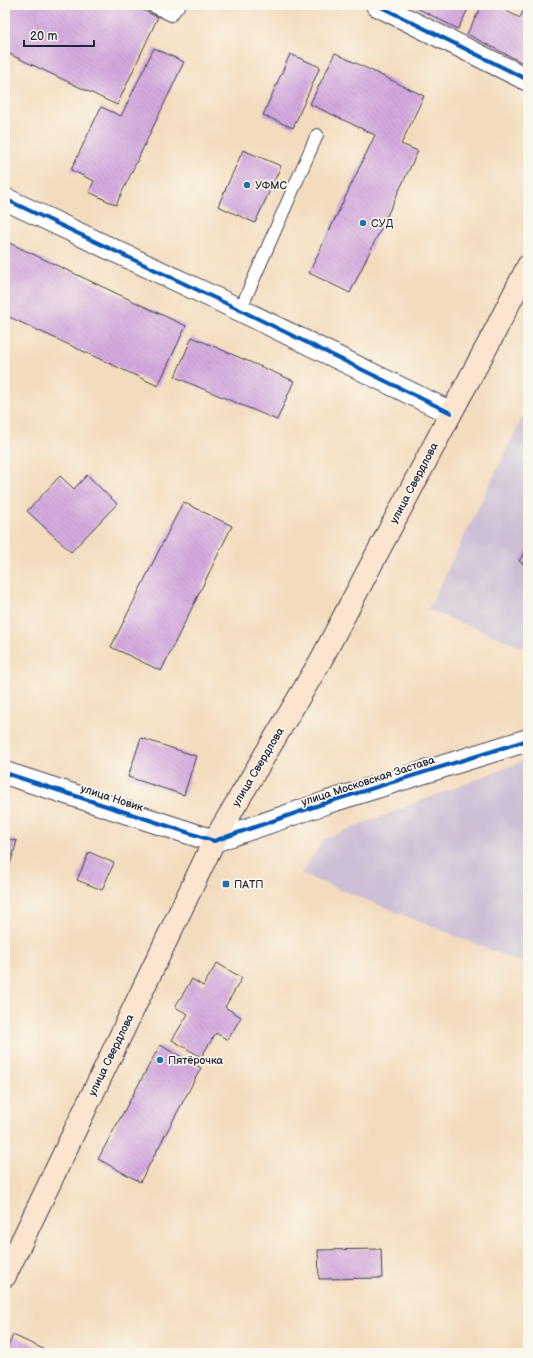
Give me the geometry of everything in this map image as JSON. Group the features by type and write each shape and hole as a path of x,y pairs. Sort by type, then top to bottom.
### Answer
{"main road":[{"name":"улица Свердлова","path":"5,1276 214,841 320,660 492,339 528,266"}],"street":[{"path":"377,5 528,80"},
{"path":"5,199 240,310 451,413"},
{"name":"улица Московская Застава","path":"214,841 325,803 528,740"},
{"name":"улица Новик","path":"5,773 214,841"}],"lane":[{"path":"151,5 171,15 178,5"},
{"path":"240,310 317,136"}],"shaded area":[{"path":"528,406 528,649 428,610"},
{"path":"528,759 528,965 301,874 324,839"}],"building":[{"path":"5,5 131,5 158,17 117,105 5,52"},
{"path":"411,5 470,5 458,29"},
{"path":"482,5 495,5 520,18 526,5 528,5 528,58 525,64 467,34"},
{"path":"154,48 184,62 116,205 89,192 94,181 71,170 101,107 121,116"},
{"path":"335,53 424,96 401,144 418,151 350,293 309,273 375,135 310,104"},
{"path":"290,54 320,67 293,128 263,115"},
{"path":"243,150 281,166 255,223 218,206"},
{"path":"5,241 186,326 158,386 5,315"},
{"path":"192,337 294,381 277,420 175,377"},
{"path":"87,475 117,504 71,552 27,511 60,476 74,489"},
{"path":"183,502 232,526 161,671 111,647"},
{"path":"528,547 528,567 519,561"},
{"path":"141,738 196,756 184,795 128,777"},
{"path":"5,838 17,841 8,871 5,870"},
{"path":"89,852 114,863 102,890 77,880"},
{"path":"217,963 242,978 225,1007 241,1017 228,1040 216,1033 201,1057 172,1040 188,1014 175,1007 192,979 203,986"},
{"path":"160,1045 201,1068 140,1182 98,1159"},
{"path":"381,1249 382,1278 319,1279 318,1250"},
{"path":"13,1335 52,1353 5,1353"}],"cycle path":[{"path":"377,5 528,80"},
{"path":"5,199 240,310 451,413"},
{"path":"5,773 214,841 325,803 528,740"}],"place":[{"name":"УФМС","path":"247,185"},
{"name":"СУД","path":"363,223"},
{"name":"ПАТП","path":"226,884"},
{"name":"Пятёрочка","path":"160,1060"}]}
